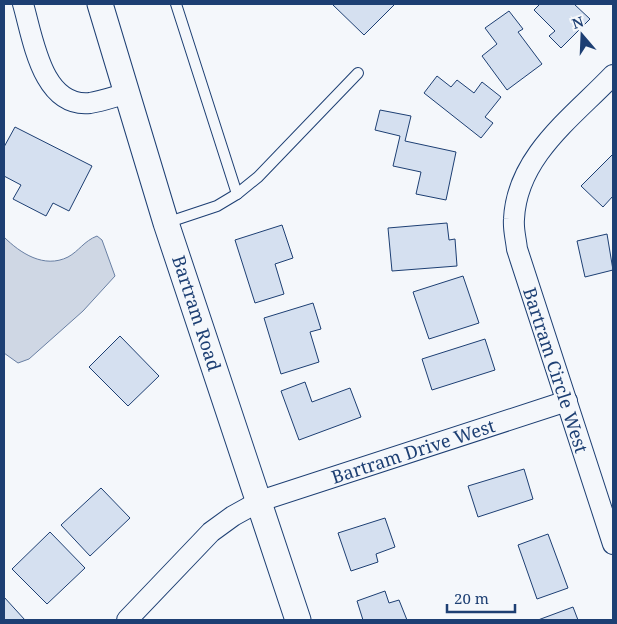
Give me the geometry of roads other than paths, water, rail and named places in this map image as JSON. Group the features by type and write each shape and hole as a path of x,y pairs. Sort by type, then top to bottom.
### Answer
{"street":[{"path":"23,4 44,74 56,91 70,101 90,103 128,93"},
{"name":"Bartram Road","path":"100,4 166,223 298,620"},
{"name":"Bartram Circle West","path":"613,76 538,151 525,172 518,194 514,220 517,249 613,544"},
{"name":"Bartram Drive West","path":"127,620 211,532 233,516 260,502 567,402"}],"lane":[{"path":"176,4 237,194"},
{"path":"166,223 217,206 237,194 258,177 358,73"}]}
